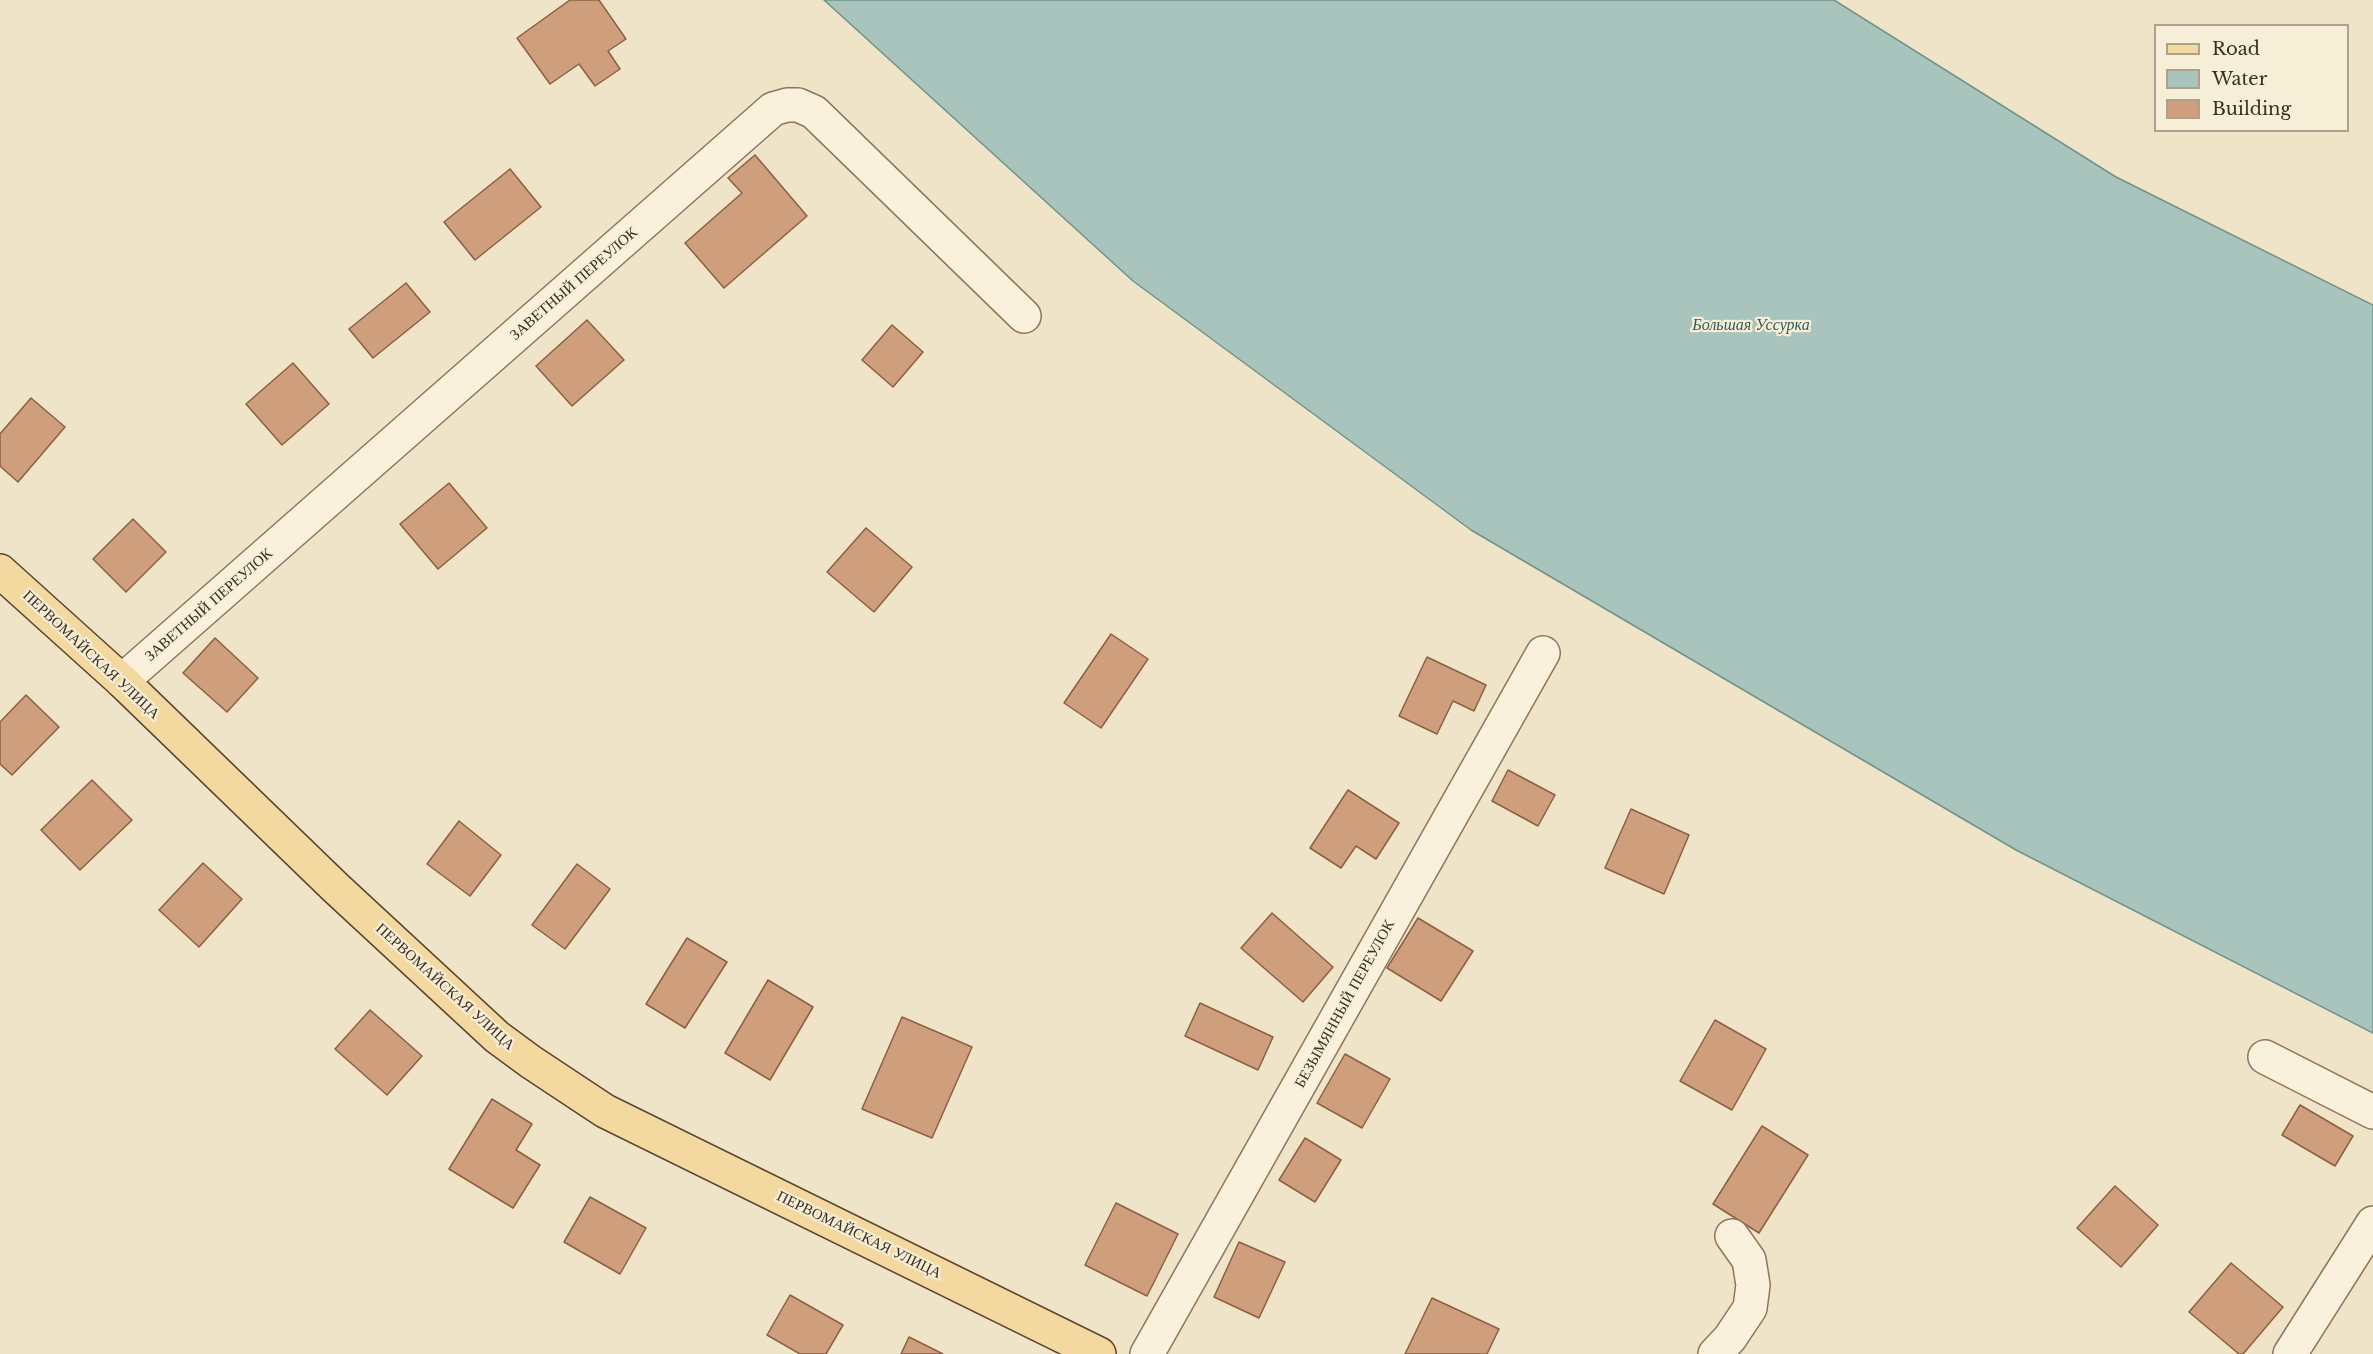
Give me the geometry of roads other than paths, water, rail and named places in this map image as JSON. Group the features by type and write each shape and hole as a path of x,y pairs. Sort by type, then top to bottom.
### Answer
{"main road":[{"name":"ПЕРВОМАЙСКАЯ УЛИЦА","path":"0,571 122,681 336,888 497,1037 566,1087 605,1111 1099,1354"}],"lane":[{"name":"ЗАВЕТНЫЙ ПЕРЕУЛОК","path":"122,681 773,109 798,105 814,112 1024,316"},
{"name":"БЕЗЫМЯННЫЙ ПЕРЕУЛОК","path":"1147,1354 1543,653"},
{"path":"2265,1057 2373,1112"},
{"path":"2290,1354 2373,1222"},
{"path":"1715,1354 1730,1338 1750,1308 1753,1285 1749,1260 1732,1236"}],"water":[{"name":"Большая Уссурка","path":"824,0 1834,0 2116,177 2373,305 2373,1033 2016,850 1471,530 1133,281"}]}
